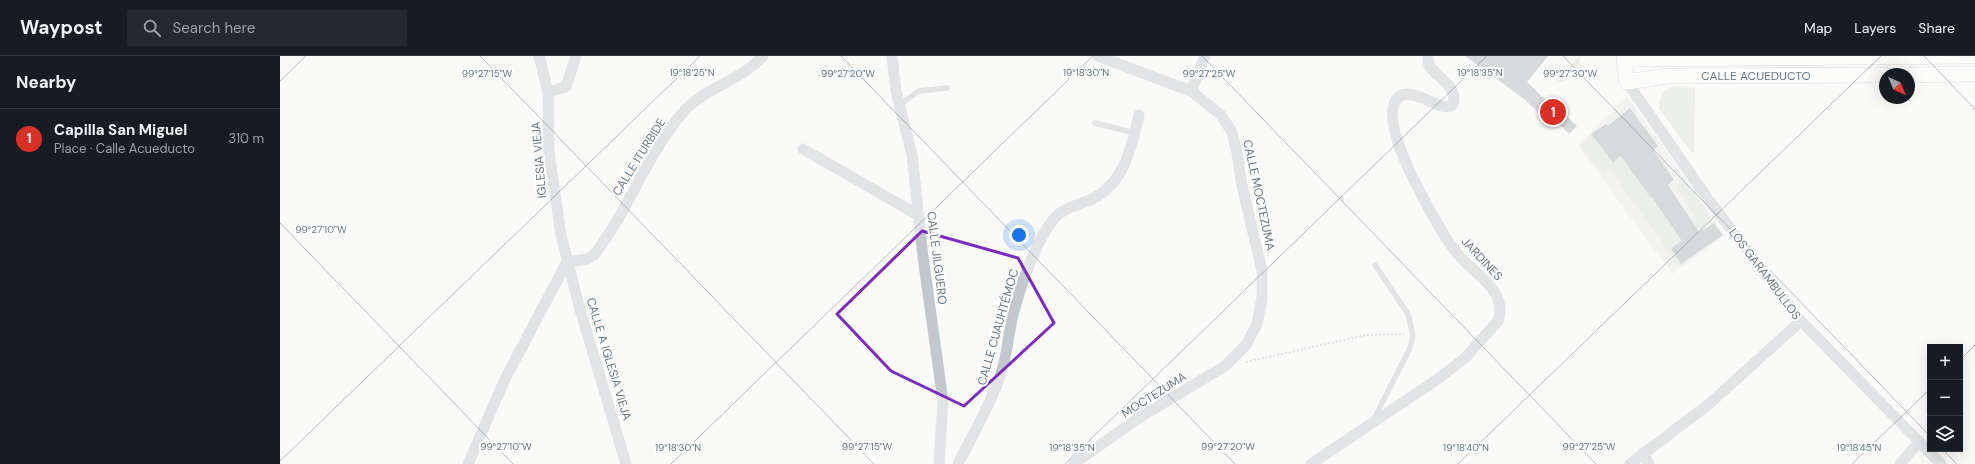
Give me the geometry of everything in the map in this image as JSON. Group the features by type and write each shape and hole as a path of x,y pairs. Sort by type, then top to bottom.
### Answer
{"street":[{"name":"IGLESIA VIEJA","path":"539,56 548,92 549,152 554,191 567,262"},
{"path":"548,92 561,90 566,87 576,56"},
{"name":"CALLE ITURBIDE","path":"567,262 587,259 597,252 666,135 686,109 740,75 763,56"},
{"name":"CALLE JILGUERO","path":"892,56 899,105 912,155 918,215 942,401 939,464"},
{"name":"CALLE MOCTEZUMA","path":"1098,56 1191,91 1220,115 1232,132 1237,152 1241,181 1262,270 1262,298 1257,324 1246,345"},
{"path":"1191,91 1205,56"},
{"path":"1915,75 1972,74 1969,56"},
{"name":"CALLE ACUEDUCTO","path":"1622,58 1842,58 1975,56"},
{"name":"LOS GARAMBULLOS","path":"1622,58 1627,82 1708,199 1801,322 1941,464"},
{"path":"1840,75 1842,58"},
{"name":"JARDINES","path":"1311,464 1438,379 1465,358 1498,321 1501,313 1501,303 1497,294 1461,258 1446,239 1415,184 1396,135 1393,112 1394,102 1400,95 1407,92 1415,94 1439,106 1447,107 1452,104 1454,99 1452,91 1429,60"},
{"name":"CALLE ACUEDUCTO","path":"1627,82 1666,76 1879,75"},
{"name":"CALLE CUAUHTÉMOC","path":"958,464 986,409 1000,377 1007,352 1013,315 1028,268 1046,231 1053,220 1061,212 1093,199 1107,190 1116,180 1125,164 1139,115"},
{"path":"803,149 918,215"},
{"path":"468,464 505,379 567,262"},
{"name":"CALLE A IGLESIA VIEJA","path":"567,262 626,464"},
{"path":"1630,464 1709,404 1801,322"},
{"name":"MOCTEZUMA","path":"1073,464 1142,416 1225,366 1246,345"},
{"path":"1900,464 1919,442"},
{"path":"1643,453 1649,464"}],"lane":[{"path":"899,105 919,91 948,88"},
{"path":"1095,122 1135,133"},
{"path":"1371,424 1407,354 1413,335 1408,314 1375,265"}],"path":[{"path":"1225,366 1366,335 1395,333 1413,335"}],"highlighted area":[{"path":"922,231 1018,258 1054,323 964,406 891,371 837,314"}],"shaded area":[{"path":"1579,56 1577,76 1556,83"},
{"path":"1675,86 1695,88 1694,152 1691,152 1659,108 1661,96 1664,91"},
{"path":"1627,96 1725,235 1672,274 1578,145"},
{"path":"1591,134 1613,161 1627,152 1629,167 1651,198 1653,196 1675,231 1697,218 1676,187 1682,176 1713,221 1704,227 1705,230 1672,248 1681,264 1677,266 1661,240 1609,169 1603,172 1581,146"}],"building":[{"path":"1465,56 1548,56 1527,82 1549,103 1553,98 1557,98 1566,104 1567,107 1565,115 1577,126 1569,134 1556,121 1553,126 1524,99"},
{"path":"1630,108 1658,146 1653,150 1674,180 1668,185 1699,232 1714,223 1723,235 1681,264 1671,248 1682,241 1652,197 1651,198 1621,156 1613,162 1591,134 1606,124 1608,126"}],"place":[{"name":"Capilla San Miguel","path":"1553,112"}]}
